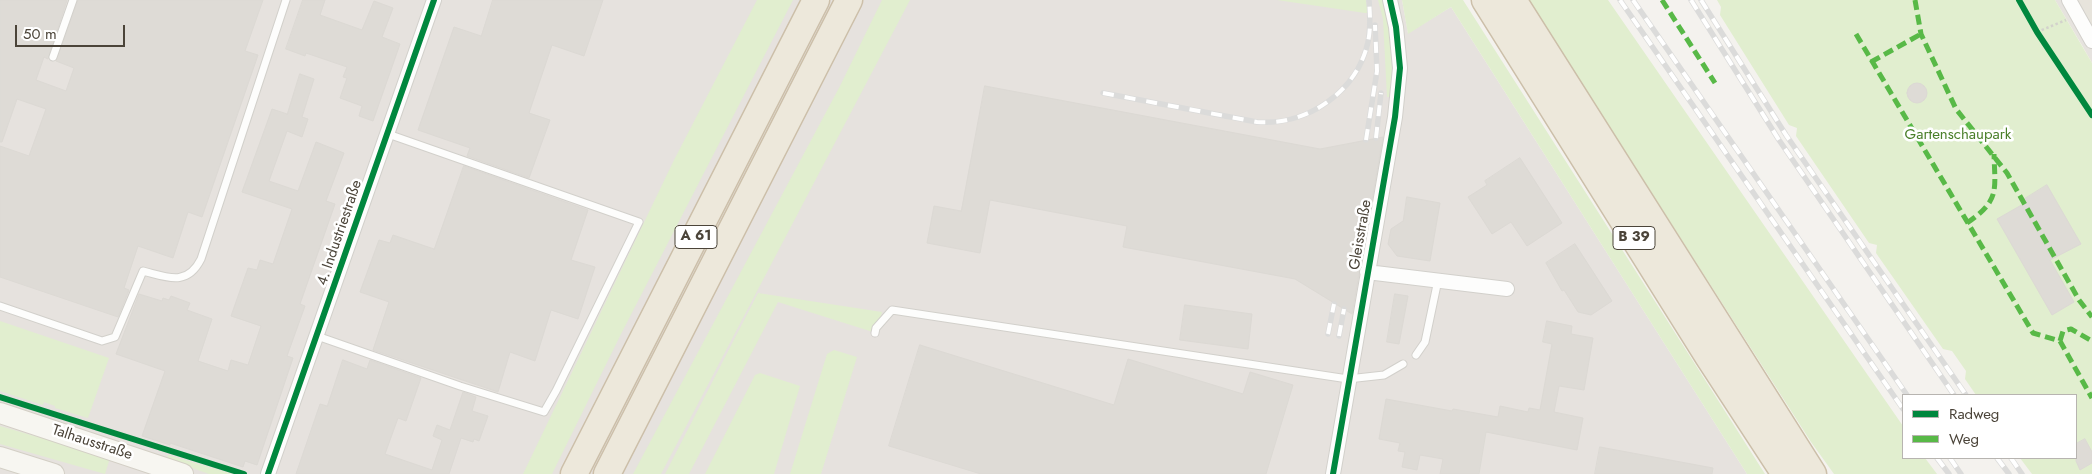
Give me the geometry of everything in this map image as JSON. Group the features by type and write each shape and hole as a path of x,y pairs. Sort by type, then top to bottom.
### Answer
{"highway":[{"name":"A 61","path":"574,474 816,0"},
{"name":"A 61","path":"607,474 849,0"},
{"name":"B 39","path":"1485,0 1708,356 1785,474"},
{"name":"B 39","path":"1513,0 1813,474"}],"main road":[{"name":"Talhausstraße","path":"0,413 170,472"},
{"path":"0,457 54,474"}],"street":[{"name":"4. Industriestraße","path":"268,474 434,0"},
{"name":"Gleisstraße","path":"1333,474 1395,117 1400,68 1396,27 1390,0"},
{"path":"2074,4 2092,41"},
{"name":"Gleisstraße","path":"1368,272 1507,289"}],"lane":[{"path":"52,57 73,0"},
{"path":"0,306 102,341 114,337 143,271 173,278 183,277 196,270 286,0"},
{"path":"317,336 460,386 544,412 639,222 388,134"},
{"path":"1416,355 1425,342 1438,280"},
{"path":"875,333 876,328 892,310 1348,379 1384,375 1403,364"}],"path":[{"path":"2038,32 2074,4"}],"shaded area":[{"path":"0,0 1402,0 1408,33 1451,7 1747,474 0,474"},
{"path":"2055,0 2092,0 2092,63 2083,47"},
{"path":"2056,0 2068,0 2092,41 2092,61"}],"green space":[{"path":"757,0 793,0 621,334 552,474 523,474 674,160"},
{"path":"882,0 910,0 661,474 633,474 840,86"},
{"path":"1277,0 1366,0 1368,13 1365,13"},
{"path":"1378,0 1384,0 1390,36 1392,97 1387,97 1383,19"},
{"path":"1402,0 1463,0 1765,474 1747,474 1451,7 1408,34"},
{"path":"1525,0 1608,0 1902,425 1902,459 1926,459 1937,474 1834,474 1811,442 1571,67"},
{"name":"Gartenschaupark","path":"1717,0 2055,0 2092,63 2092,474 2032,474 2021,459 2077,459 2077,394 1975,394 1965,379 1966,371 1952,351 1943,349 1876,253 1877,245 1869,243 1796,136 1797,128 1789,125 1720,15 1721,7"},
{"path":"758,293 882,312 876,333 778,302 689,474 665,474"},
{"path":"0,321 109,358 88,418 55,408 55,406 44,402 43,405 0,391"},
{"path":"834,350 857,357 821,474 790,474 827,354"},
{"path":"760,373 800,386 774,474 705,474 755,375"},
{"path":"0,426 110,458 105,474 0,444"},
{"path":"168,455 233,474 209,474 167,459"}],"building":[{"path":"0,0 67,0 48,59 44,57 36,80 66,91 74,68 56,61 78,0 263,0 245,51 258,55 202,217 188,212 173,258 138,246 124,288 129,290 118,317 0,277 0,146 29,156 46,109 17,99 2,142 0,142"},
{"path":"303,0 325,0 320,15 362,30 374,1 393,8 382,37 400,44 373,121 359,116 362,106 340,98 347,78 343,77 347,67 306,53 305,56 286,49"},
{"path":"493,0 603,0 584,56 552,45 529,113 550,120 529,178 467,156 470,148 418,130 454,27 481,36"},
{"path":"300,74 314,79 302,117 308,119 302,137 287,131 269,181 298,191 316,142 344,153 326,201 335,204 300,304 305,306 287,356 293,358 257,465 245,461 243,467 170,443 170,445 142,436 165,371 116,354 139,294 162,301 163,298 169,300 171,296 190,303 187,310 212,319 198,361 228,371 231,360 248,365 261,326 231,316 248,268 257,270 260,260 273,264 292,209 242,192 272,109 287,114"},
{"path":"1917,83 1924,86 1927,93 1924,100 1917,103 1910,100 1907,93 1910,86"},
{"path":"985,86 1320,149 1383,137 1352,314 1295,279 1123,247 1127,226 990,200 980,253 927,243 934,206 961,211"},
{"path":"1520,158 1562,223 1527,246 1511,222 1492,234 1468,197 1487,185 1485,181"},
{"path":"464,166 588,210 571,260 595,267 578,319 551,310 535,361 510,352 498,392 373,350 389,302 360,292 379,240 390,243 393,235 434,249"},
{"path":"2047,185 2081,244 2050,260 2074,302 2052,315 1997,219 2025,203 2023,200"},
{"path":"1407,197 1440,203 1430,261 1397,256 1388,244 1391,229 1403,221"},
{"path":"1575,244 1612,301 1591,315 1578,312 1564,290 1562,291 1546,263"},
{"path":"1395,294 1408,296 1399,344 1387,342"},
{"path":"1185,305 1252,314 1248,349 1180,340"},
{"path":"1547,321 1572,326 1571,334 1593,338 1584,390 1559,386 1554,412 1583,418 1577,450 1486,432 1479,474 1440,474 1443,459 1420,455 1417,470 1402,467 1405,452 1398,451 1400,443 1379,439 1386,399 1498,417 1500,406 1528,412 1529,408 1540,410 1552,344 1543,342"},
{"path":"920,345 1114,405 1128,359 1243,394 1250,372 1293,385 1266,474 981,474 889,446"},
{"path":"343,360 367,369 370,360 421,378 406,421 398,418 385,454 432,470 442,440 433,436 437,425 450,430 463,392 476,397 472,411 488,416 479,441 474,439 473,442 461,438 449,474 296,474 320,404 327,406"},
{"path":"2085,439 2092,452 2092,463 2080,470 2076,461 2077,443"},
{"path":"1600,447 1713,468 1712,474 1595,474"}],"railway":[{"path":"1103,93 1257,122 1276,122 1294,118 1311,112 1327,102 1353,76 1362,60 1368,42 1370,26 1369,0"},
{"path":"1620,0 1902,408"},
{"path":"1633,0 1906,394"},
{"path":"1691,0 1779,140 1953,394"},
{"path":"1701,0 1786,135 1965,394"},
{"path":"1366,140 1377,71 1375,25"},
{"path":"1376,138 1381,93"},
{"path":"1328,334 1334,304"},
{"path":"1339,336 1344,309"},
{"path":"1938,459 1949,474"},
{"path":"1951,459 1961,474"},
{"path":"1998,459 2009,474"},
{"path":"2012,459 2022,474"}],"marked path":[{"path":"1662,0 1715,83"},
{"path":"1915,0 1921,34 1956,109 2007,173 2079,300 2092,317"},
{"path":"1856,34 2033,333 2060,341 2092,398"},
{"path":"1871,62 1921,34"},
{"path":"1967,223 1985,208 1993,194 1995,186 1994,154"},
{"path":"2060,341 2063,331 2071,329 2092,341"}],"cycle path":[{"path":"268,474 434,0"},
{"path":"1333,474 1395,117 1400,68 1396,27 1390,0"},
{"path":"2019,0 2037,32 2092,115"},
{"path":"0,397 244,474"}]}
